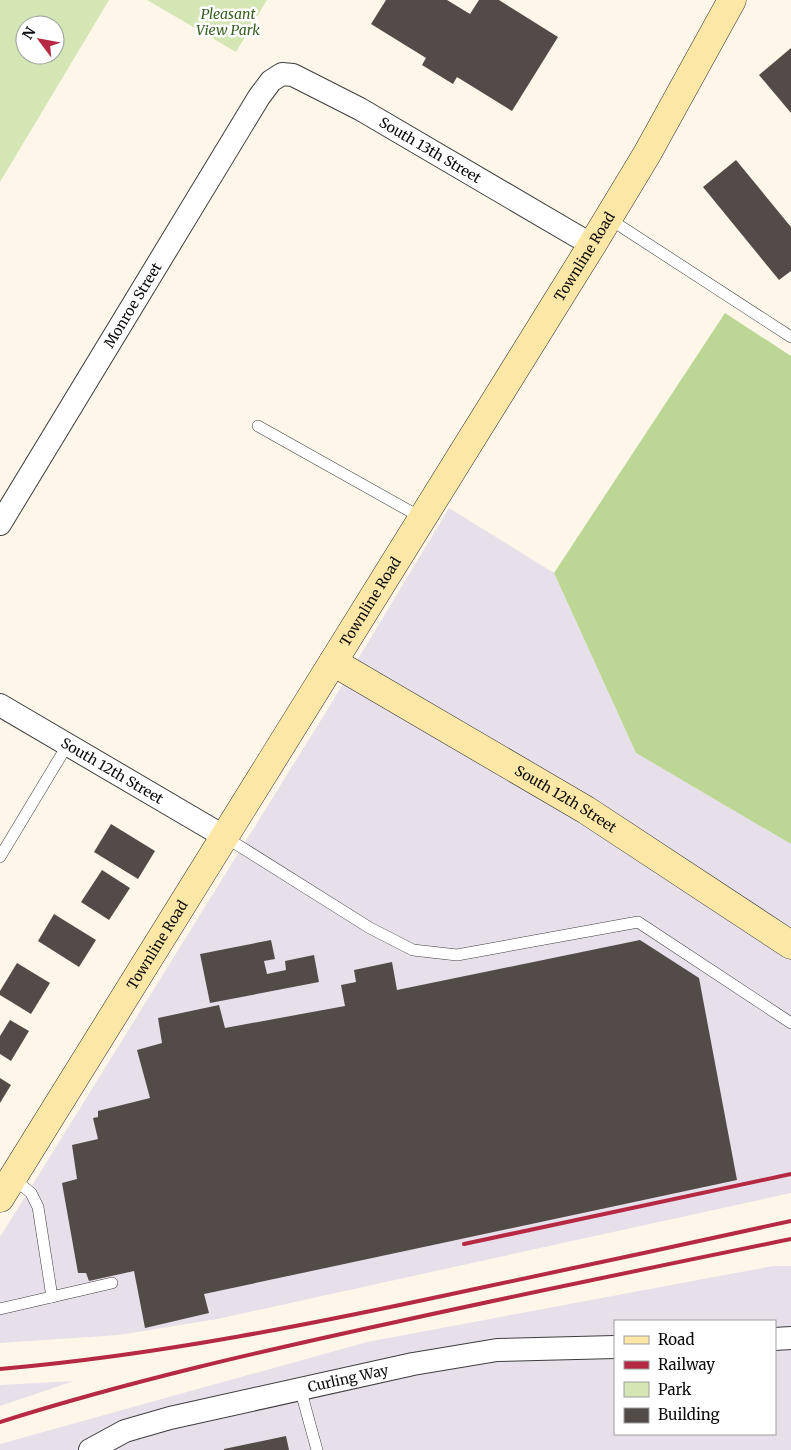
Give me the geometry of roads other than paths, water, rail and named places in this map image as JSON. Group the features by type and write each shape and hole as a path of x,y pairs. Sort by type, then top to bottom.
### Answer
{"street":[{"name":"Townline Road","path":"6,1188 592,245 647,154 732,0"},
{"name":"South 13th Street","path":"266,87 282,74 294,75 360,109 592,245"},
{"name":"Monroe Street","path":"0,524 266,87"},
{"name":"South 12th Street","path":"333,662 586,810 791,945"},
{"name":"South 12th Street","path":"0,704 225,837"},
{"path":"776,1339 791,1338"},
{"name":"Curling Way","path":"90,1450 104,1441 135,1428 300,1388 474,1353 523,1348 614,1346"}],"lane":[{"path":"608,218 791,338"},
{"path":"258,426 422,518"},
{"path":"0,857 68,744"},
{"path":"225,837 370,928 413,950 457,955 638,922 791,1023"},
{"path":"6,1188 31,1193 38,1207 52,1297"},
{"path":"0,1309 112,1283"},
{"path":"300,1388 317,1450"}],"railway":[{"path":"464,1244 791,1174"},
{"path":"0,1369 120,1355 298,1326 791,1221"},
{"path":"0,1422 98,1393 246,1356 494,1301 791,1239"}],"park label":[{"name":"Pleasant View Park","path":"228,22"}]}
